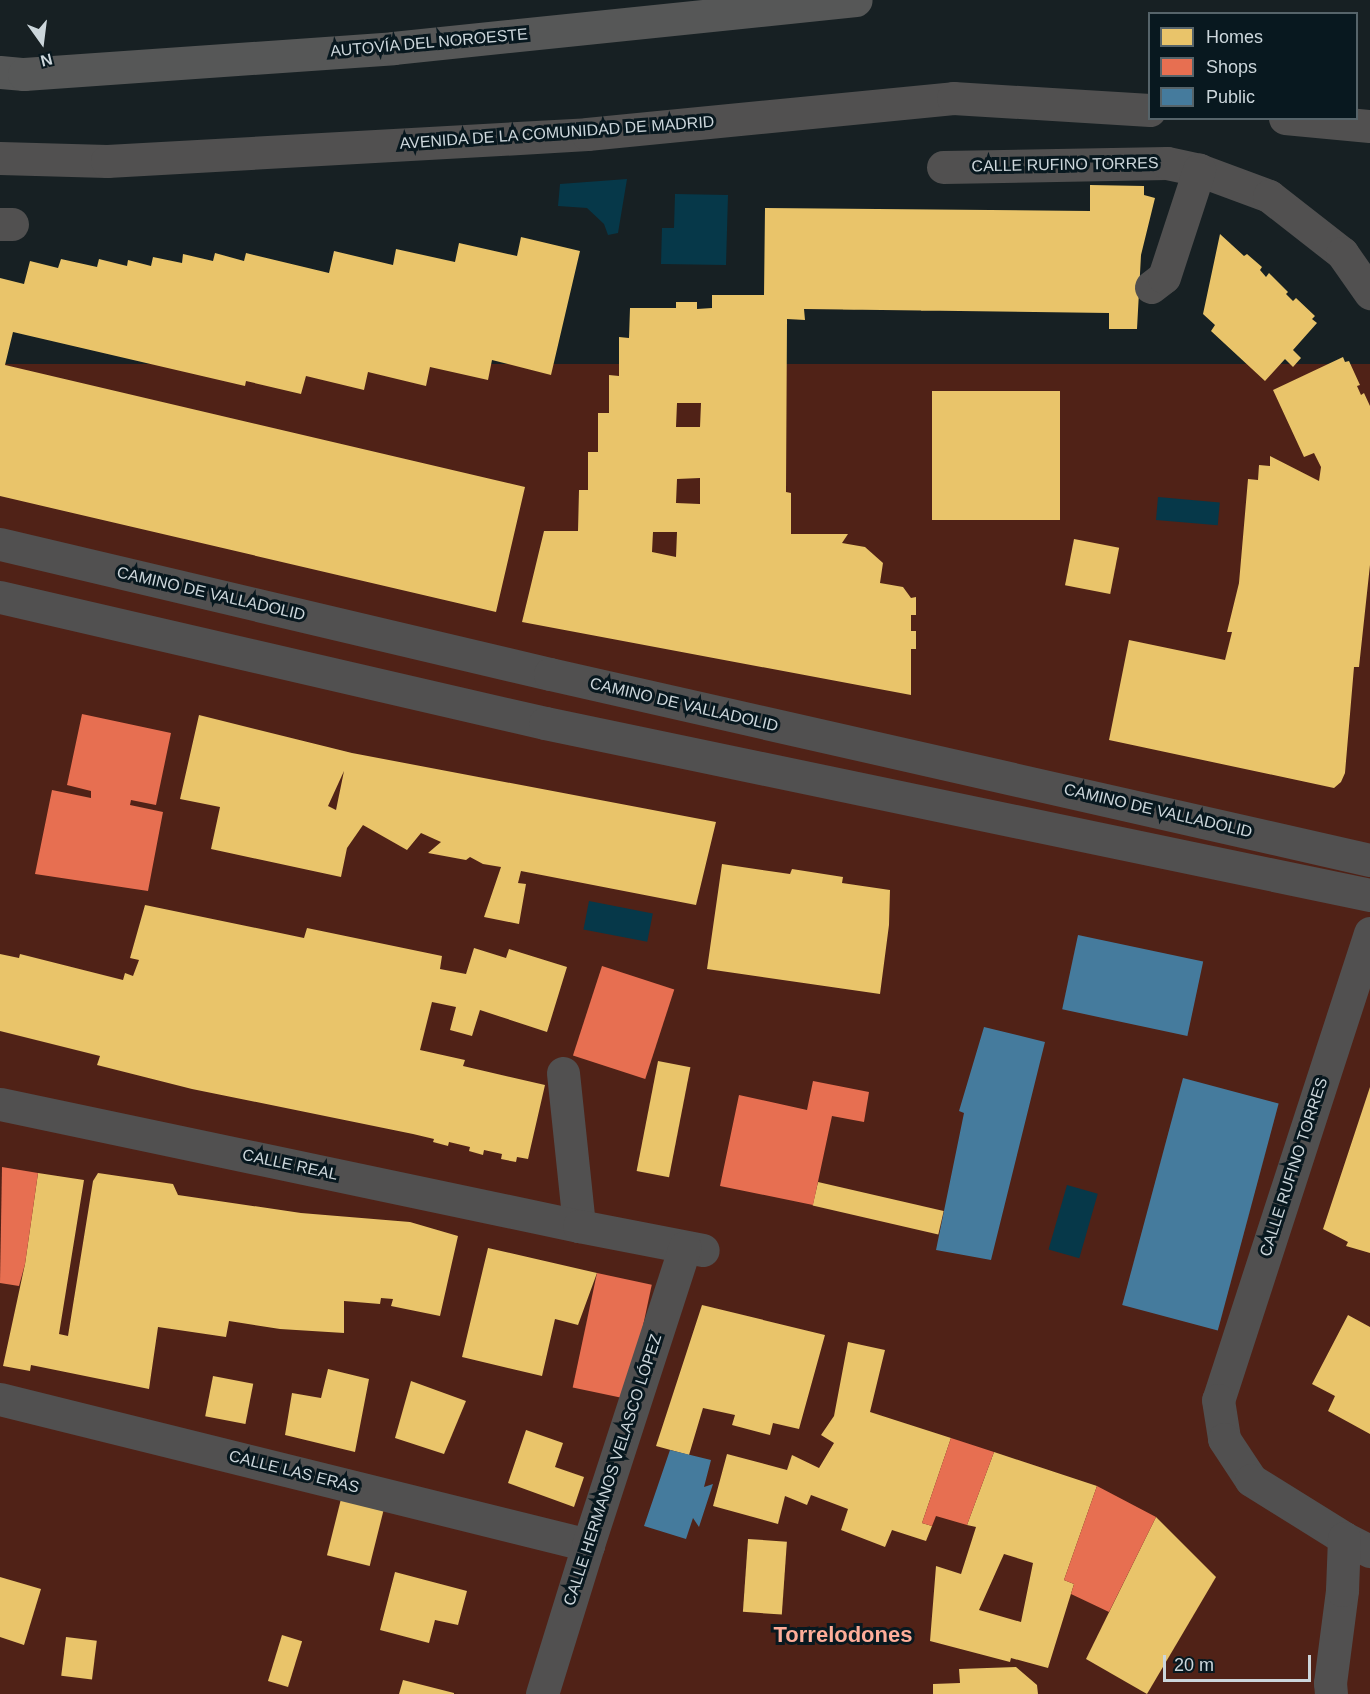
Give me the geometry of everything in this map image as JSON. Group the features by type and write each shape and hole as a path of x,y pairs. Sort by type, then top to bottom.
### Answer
{"highway":[{"name":"AUTOVÍA DEL NOROESTE","path":"0,72 24,74 393,48 856,0"}],"street":[{"name":"AVENIDA DE LA COMUNIDAD DE MADRID","path":"0,158 107,161 575,135 953,98 1148,110"},
{"path":"1306,120 1370,126"},
{"name":"CALLE RUFINO TORRES","path":"943,167 1167,163 1199,170 1269,196 1356,255 1370,293"},
{"path":"1151,287 1164,277 1199,170"},
{"name":"CAMINO DE VALLADOLID","path":"0,544 550,674 1370,860"},
{"path":"0,597 545,723 1370,895"},
{"name":"CALLE RUFINO TORRES","path":"1357,1544 1251,1480 1224,1439 1218,1400 1370,933"},
{"path":"563,1073 579,1226"},
{"name":"CALLE REAL","path":"0,1104 694,1249"},
{"name":"CALLE HERMANOS VELASCO LÓPEZ","path":"542,1694 588,1545 694,1249"},
{"name":"CALLE LAS ERAS","path":"0,1399 588,1545"},
{"path":"1331,1694 1330,1683 1342,1590 1357,1544"}],"shaded area":[{"path":"0,364 1370,364 1370,1694 0,1694"}],"water":[{"path":"627,179 618,233 608,235 604,224 587,208 558,206 560,184"},
{"path":"675,194 728,195 726,265 661,264 662,228 674,228"},
{"path":"1158,497 1220,502 1218,525 1156,520"},
{"path":"589,901 653,913 647,942 583,929"},
{"path":"1067,1185 1098,1194 1079,1258 1049,1249"}],"building: Homes":[{"path":"1090,185 1144,186 1144,195 1155,198 1141,255 1137,329 1109,329 1109,313 804,309 805,320 787,319 786,492 791,493 791,534 848,534 842,543 865,547 883,563 880,583 903,587 911,598 916,597 916,615 911,615 911,631 916,631 916,649 911,649 911,695 522,622 544,531 578,531 579,490 588,490 588,452 598,452 598,413 609,413 609,375 619,376 619,337 629,338 630,308 676,308 676,302 697,302 697,309 712,308 712,295 764,295 765,208 1090,211","holes":["677,403 701,403 700,427 676,427","700,478 700,504 676,503 677,479","653,532 677,532 676,557 652,552"]},
{"path":"1220,234 1244,256 1247,254 1262,267 1260,270 1266,277 1269,273 1288,292 1286,294 1293,301 1296,298 1315,316 1312,319 1317,323 1293,350 1301,358 1293,367 1285,359 1265,381 1211,331 1215,325 1203,314"},
{"path":"521,237 580,251 551,375 492,360 488,380 430,367 426,386 368,372 364,390 306,376 301,394 246,381 245,386 13,332 5,365 525,487 496,612 0,496 0,278 24,284 30,261 58,268 61,259 97,267 99,259 127,266 128,260 151,266 153,257 182,263 183,254 213,261 215,253 244,261 246,253 329,273 334,251 393,265 396,249 455,262 459,243 517,256"},
{"path":"1343,357 1345,362 1349,361 1360,385 1357,386 1361,395 1364,393 1370,406 1370,565 1359,667 1354,667 1345,773 1341,782 1334,788 1109,740 1129,640 1225,660 1232,632 1227,632 1239,583 1248,479 1258,480 1259,465 1270,466 1270,456 1319,481 1321,467 1314,453 1304,457 1273,390"},
{"path":"932,391 1060,391 1060,520 932,520"},
{"path":"1074,539 1119,548 1110,594 1065,585"},
{"path":"199,715 352,753 716,822 696,905 521,871 518,883 526,884 519,924 484,917 501,867 483,864 470,857 466,860 428,853 441,842 421,833 407,850 363,825 347,848 341,877 211,849 220,807 180,799","holes":["344,771 336,810 328,806"]},
{"path":"722,864 790,874 792,869 843,877 842,883 890,890 889,925 880,994 707,969"},
{"path":"145,905 304,938 307,928 442,956 440,969 466,974 474,948 506,958 509,949 567,967 547,1032 480,1010 472,1036 450,1030 456,1007 432,1002 420,1050 465,1060 463,1066 545,1085 528,1159 517,1157 516,1162 501,1159 502,1154 484,1150 483,1155 469,1151 470,1147 449,1142 448,1146 433,1142 434,1139 413,1134 192,1089 97,1065 100,1056 0,1031 0,954 19,958 20,954 123,980 125,973 133,976 139,960 130,958"},
{"path":"658,1061 690,1067 669,1177 637,1171"},
{"path":"1370,1087 1370,1253 1346,1246 1348,1242 1323,1229"},
{"path":"38,1173 84,1180 59,1334 68,1336 93,1181 98,1173 173,1184 178,1195 301,1213 410,1222 458,1236 440,1316 391,1306 393,1299 381,1298 380,1304 344,1301 344,1333 280,1329 229,1321 226,1337 158,1327 149,1389 31,1365 30,1371 3,1366 25,1264"},
{"path":"818,1182 944,1211 938,1234 813,1205"},
{"path":"488,1248 597,1273 578,1325 555,1319 542,1376 462,1357"},
{"path":"702,1305 825,1335 799,1429 773,1423 770,1435 732,1425 735,1415 703,1408 689,1455 656,1446"},
{"path":"1348,1315 1370,1327 1370,1434 1328,1411 1335,1396 1312,1384"},
{"path":"848,1342 885,1350 870,1412 951,1438 922,1523 932,1526 926,1541 892,1530 885,1547 841,1530 848,1509 811,1495 807,1505 785,1496 778,1524 713,1506 727,1454 787,1470 792,1455 819,1468 834,1443 821,1435 834,1416"},
{"path":"328,1369 369,1379 355,1452 285,1435 292,1393 321,1398"},
{"path":"213,1376 253,1384 245,1424 205,1416"},
{"path":"411,1381 466,1401 444,1454 395,1438"},
{"path":"526,1430 563,1443 555,1467 584,1477 574,1507 508,1483"},
{"path":"994,1452 1097,1486 1064,1580 1074,1584 1048,1668 1011,1658 1010,1662 930,1641 936,1566 961,1574 976,1527 967,1525","holes":["1004,1554 1033,1563 1021,1622 979,1610"]},
{"path":"341,1499 384,1510 370,1566 327,1555"},
{"path":"1156,1517 1216,1577 1147,1694 1086,1659"},
{"path":"748,1539 787,1542 782,1615 743,1612"},
{"path":"395,1572 467,1591 458,1625 435,1620 429,1643 380,1630"},
{"path":"0,1577 41,1589 24,1645 0,1637"},
{"path":"282,1635 302,1641 288,1687 268,1681"},
{"path":"66,1637 97,1641 92,1679 61,1676"},
{"path":"1016,1667 1037,1685 1038,1694 933,1694 933,1684 960,1683 959,1669"},
{"path":"403,1680 454,1693 454,1694 399,1694"}],"building: Shops":[{"path":"82,714 171,733 156,805 131,800 130,805 163,812 148,891 35,874 52,790 91,798 91,791 67,785"},
{"path":"602,966 674,989 645,1079 573,1055"},
{"path":"813,1081 869,1092 864,1122 832,1116 813,1205 720,1186 739,1095 807,1110"},
{"path":"2,1167 38,1173 25,1264 19,1286 0,1283"},
{"path":"597,1273 652,1285 627,1399 573,1387"},
{"path":"951,1438 994,1452 967,1525 936,1516 932,1526 922,1523"},
{"path":"1097,1486 1156,1517 1109,1612 1071,1594 1074,1584 1064,1580"}],"building: Public":[{"path":"1078,935 1203,962 1187,1036 1062,1009"},
{"path":"984,1027 1045,1042 991,1260 936,1250 964,1113 959,1111"},
{"path":"1183,1078 1279,1104 1218,1331 1122,1305"},
{"path":"670,1450 711,1460 704,1487 713,1484 699,1527 693,1518 686,1539 644,1526"}],"district":[{"name":"Torrelodones","path":"843,1635"}]}
